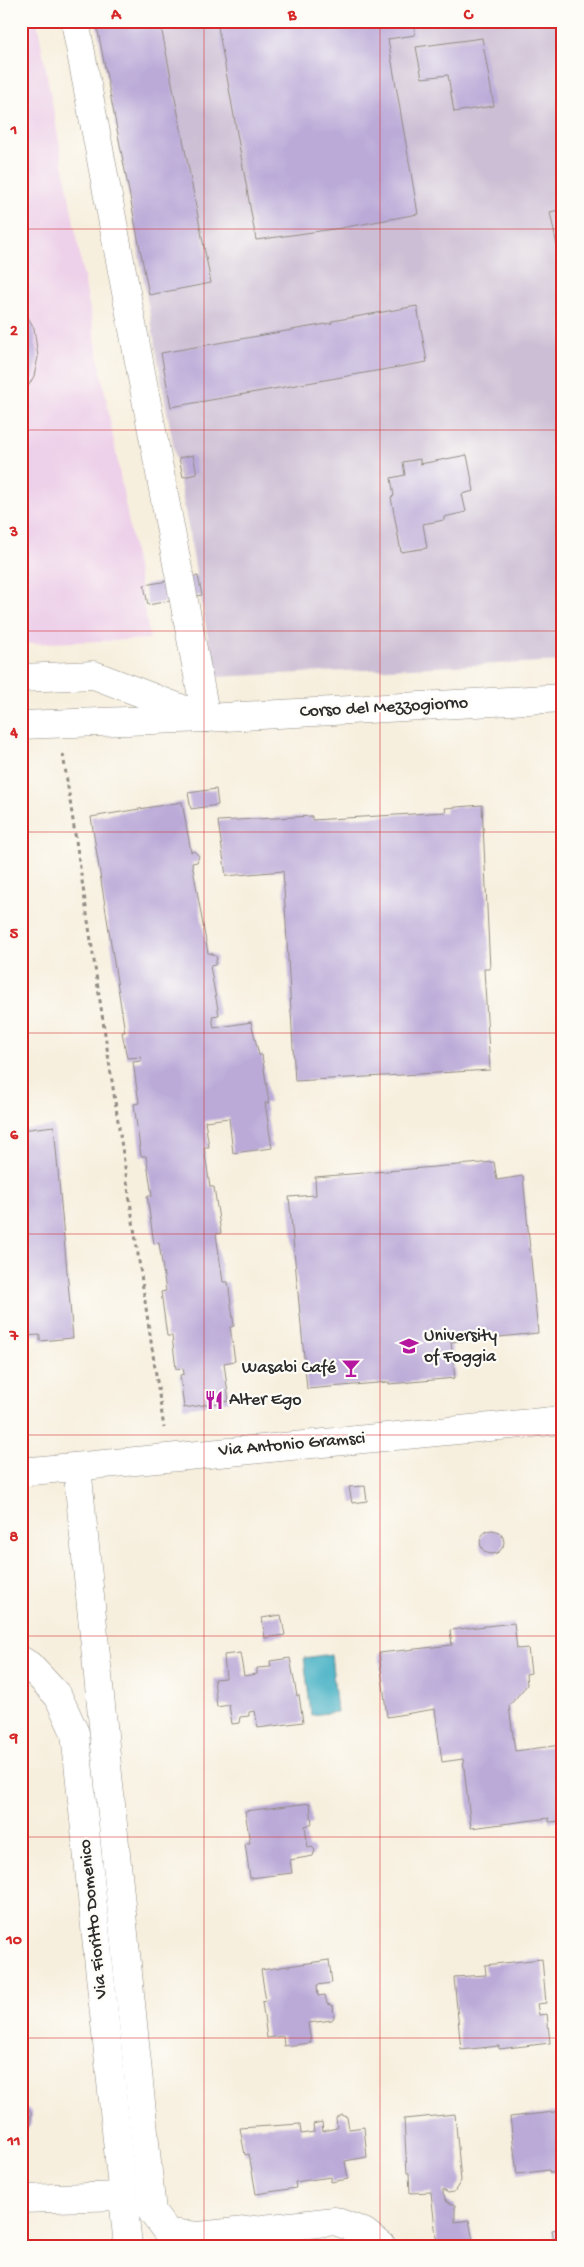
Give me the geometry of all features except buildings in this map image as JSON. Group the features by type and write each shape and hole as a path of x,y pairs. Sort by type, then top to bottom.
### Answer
{"street":[{"path":"75,21 206,718"},
{"name":"Corso del Mezzogiorno","path":"21,678 94,675 206,718"},
{"name":"Corso del Mezzogiorno","path":"21,725 206,718 563,698"},
{"name":"Via Antonio Gramsci","path":"21,1472 169,1456 563,1420"},
{"path":"77,1467 152,2212 168,2233 199,2236 335,2221 364,2232 382,2246"},
{"name":"Via Fioritto Domenico","path":"21,1660 30,1665 58,1696 75,1733 128,2246"},
{"path":"21,2199 122,2196"}],"path":[{"path":"58,724 169,1456"}],"shaded area":[{"path":"21,21 37,21 150,639 21,644"},
{"path":"97,21 563,21 563,661 215,677"}],"water":[{"path":"331,1654 337,1712 311,1715 304,1658"}],"place":[{"name":"University of Foggia","path":"409,1346"},
{"name":"Wasabi Café","path":"351,1368"},
{"name":"Alter Ego","path":"214,1400"}]}
